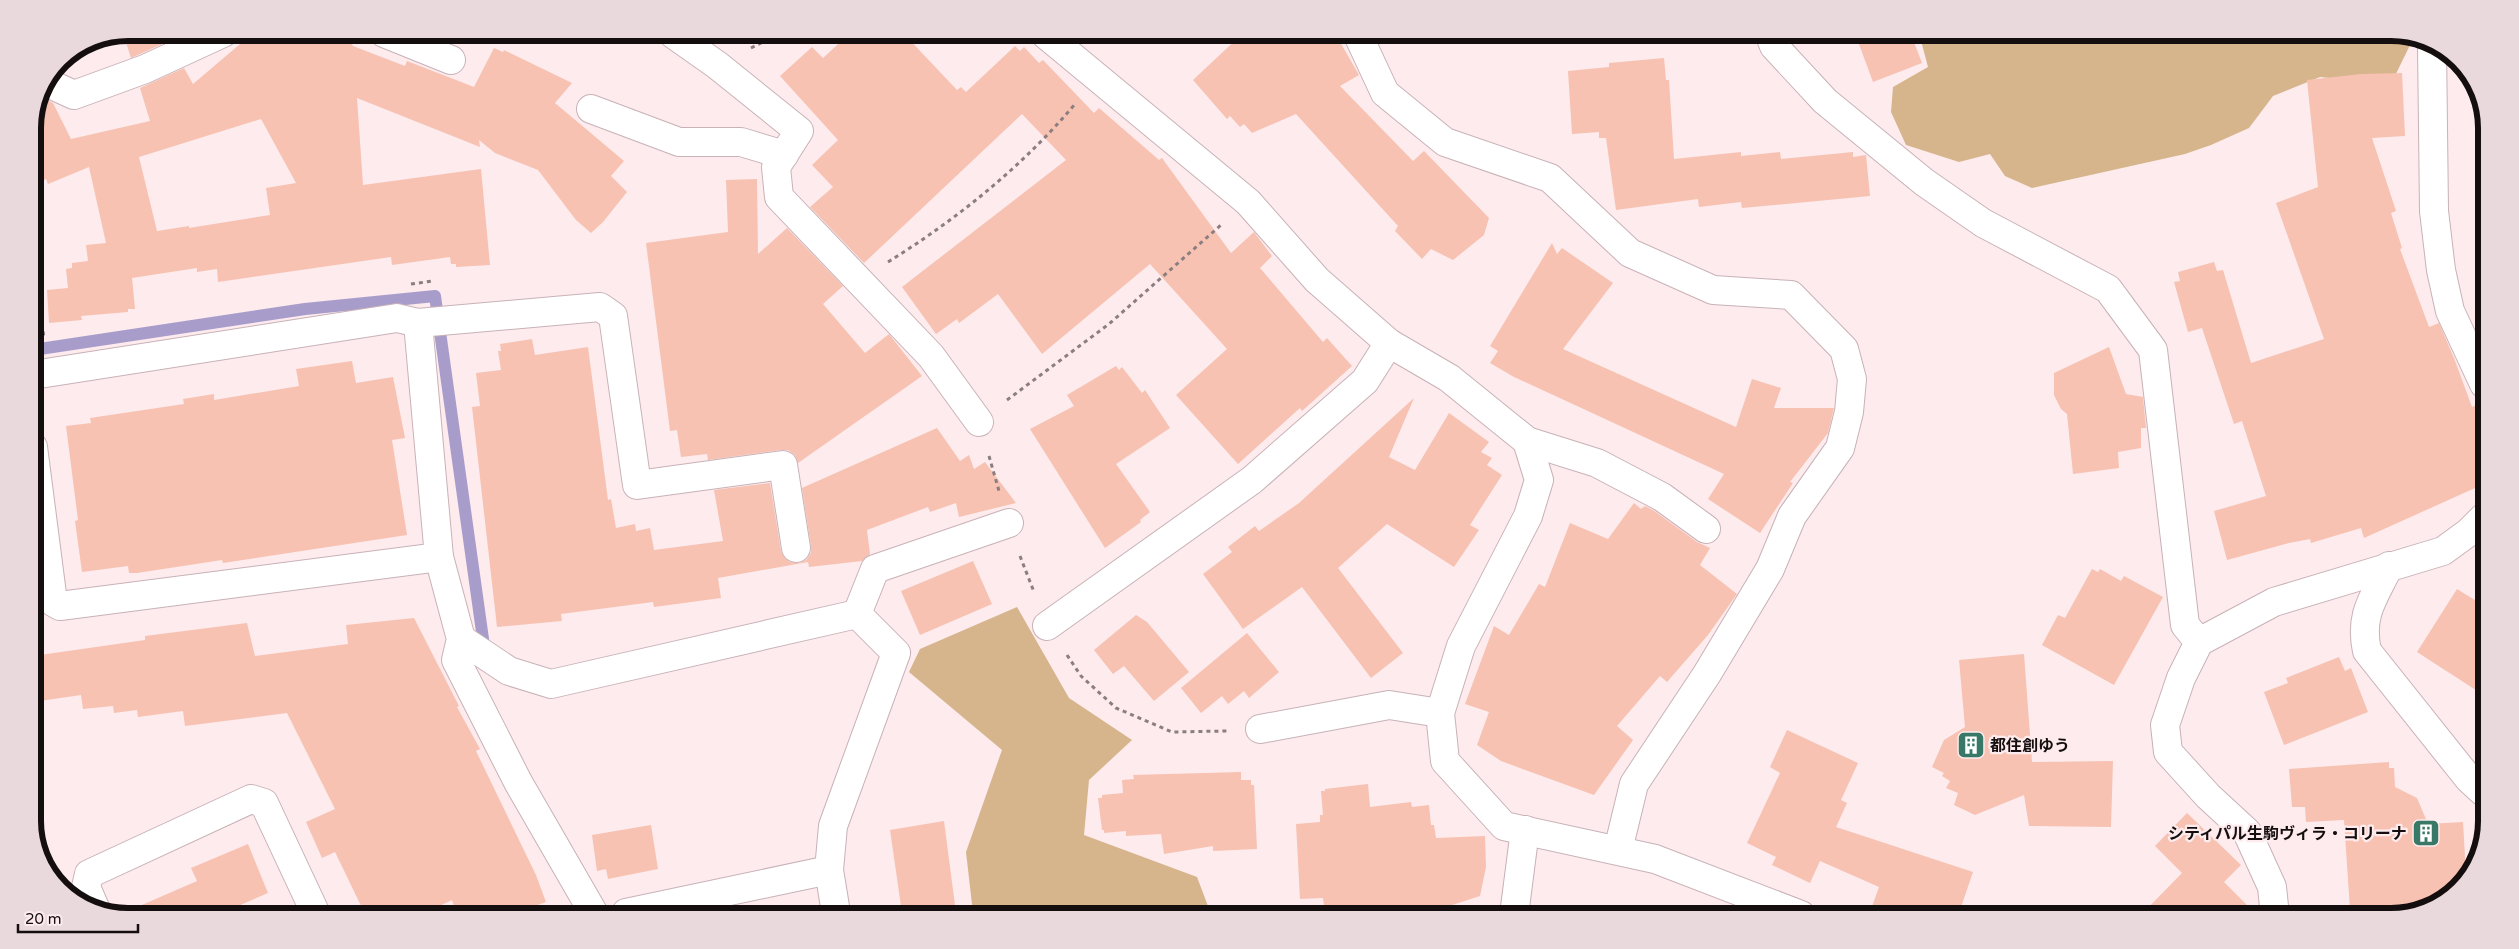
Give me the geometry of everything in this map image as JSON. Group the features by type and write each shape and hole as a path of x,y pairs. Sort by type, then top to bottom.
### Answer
{"street":[{"path":"53,85 74,95 145,69 206,41"},
{"path":"404,41 451,60"},
{"path":"684,41 717,65 799,131 776,168 779,197 931,356 979,422"},
{"path":"1053,41 1248,202 1317,280 1389,343 1449,378 1527,441 1597,463 1662,497 1706,529"},
{"path":"1361,41 1385,93 1445,142 1550,178 1630,253 1713,290 1790,295 1844,349 1852,379 1849,412 1840,448 1792,516 1770,569 1707,674 1634,784 1618,850"},
{"path":"1772,41 1774,46 1825,101 1924,182 1983,223 2108,289 2153,350 2185,625 2199,642"},
{"path":"2432,52 2434,211 2441,270 2450,311 2478,371"},
{"path":"591,109 679,142 741,142 784,155"},
{"path":"41,374 397,318 418,324 600,307 614,316 637,485 783,465 796,548"},
{"path":"418,324 439,557 461,639 456,660 518,782 591,908"},
{"path":"1047,626 1252,480 1365,381 1389,343"},
{"path":"1527,441 1539,480 1528,516 1461,646 1440,713 1445,761 1504,826 1655,858 1783,908"},
{"path":"41,509 53,602 60,606 439,557"},
{"path":"857,614 875,569 1008,524"},
{"path":"2274,908 2272,887 2247,832 2208,796 2168,752 2165,724 2181,678 2199,642 2274,602 2443,551 2478,524"},
{"path":"2389,566 2367,612 2363,632 2367,651 2469,779 2478,787"},
{"path":"461,639 509,671 551,684 857,614"},
{"path":"835,908 829,870 833,826 896,653 857,614"},
{"path":"1260,729 1389,705 1440,713"},
{"path":"91,900 86,887 89,874 251,799 264,803 313,908"},
{"path":"1515,908 1525,830"},
{"path":"645,908 829,870"}],"path":[{"path":"858,281 909,249 988,190 1045,139 1097,78"},
{"path":"979,422 1109,324 1248,202"}],"shaded area":[{"path":"1921,41 2391,41 2411,44 2391,84 2320,77 2273,96 2249,128 2211,145 2185,154 2032,188 2005,176 1990,154 1959,162 1906,145 1891,112 1893,87 1928,67"},
{"path":"1017,607 1069,698 1132,740 1089,780 1084,835 1197,877 1209,908 972,908 966,852 1002,750 909,672 920,649"}],"building":[{"path":"126,41 169,41 131,58"},
{"path":"244,41 350,41 353,46 405,66 407,61 474,87 494,48 503,52 504,50 572,83 555,103 624,161 611,176 627,192 603,222 591,233 576,220 538,170 495,153 479,140 480,147 357,98 363,185 481,169 490,265 456,267 456,264 451,264 450,257 392,265 391,257 218,282 217,269 197,272 197,268 132,278 135,309 128,309 128,312 81,316 82,320 49,323 47,290 68,288 66,269 72,268 72,263 88,261 86,245 106,243 89,167 48,184 46,179 41,181 41,128 47,100 53,103 71,139 150,121 140,88 184,68 193,84","holes":["261,119 296,183 266,188 270,215 189,228 189,226 157,231 139,157"]},
{"path":"841,41 911,41 957,90 961,87 966,92 1015,46 1020,51 1024,47 1039,63 1043,60 1094,113 1099,108 1159,160 1162,158 1231,253 1254,232 1272,256 1260,268 1323,342 1327,338 1352,366 1302,411 1300,408 1238,464 1176,395 1227,349 1150,264 1042,354 998,294 959,323 957,319 936,334 902,287 1066,160 1022,114 864,263 810,207 833,187 812,165 838,140 780,76 812,47 823,58"},
{"path":"1235,41 1339,41 1359,75 1340,86 1413,161 1424,151 1489,218 1484,235 1453,260 1431,249 1422,259 1395,231 1398,226 1296,114 1252,133 1244,124 1240,127 1230,116 1227,119 1193,80"},
{"path":"1858,41 1914,41 1922,63 1873,82"},
{"path":"1664,58 1666,80 1669,80 1674,159 1741,152 1741,156 1780,152 1781,159 1853,152 1853,157 1866,155 1870,196 1742,208 1741,202 1699,207 1698,199 1616,210 1606,138 1599,138 1599,132 1572,134 1568,71 1609,67 1609,63"},
{"path":"2402,73 2405,136 2372,138 2396,211 2391,213 2402,248 2400,249 2429,327 2439,323 2472,407 2478,404 2478,487 2364,538 2361,528 2311,543 2310,539 2289,543 2227,560 2214,511 2266,496 2242,421 2234,424 2202,328 2188,332 2174,282 2180,281 2178,272 2214,262 2217,271 2223,270 2251,363 2324,339 2276,203 2318,187 2307,80 2361,74"},
{"path":"757,179 758,254 787,228 843,286 823,304 865,353 889,334 922,376 798,463 795,455 788,450 708,460 707,454 681,457 677,430 670,431 646,243 728,232 726,180"},
{"path":"1552,243 1557,254 1562,248 1613,283 1563,349 1736,427 1752,379 1781,388 1774,408 1834,408 1828,433 1790,482 1793,483 1760,533 1708,499 1724,474 1514,377 1490,363 1498,351 1490,346"},
{"path":"532,339 535,355 588,347 608,500 611,499 616,528 635,524 636,531 650,528 654,550 723,541 714,490 770,483 781,551 790,562 799,563 806,560 811,553 811,546 802,488 937,428 960,461 969,455 974,469 985,462 1016,503 959,517 956,503 930,512 928,507 867,530 870,554 862,561 809,567 808,562 718,578 721,598 654,607 653,602 561,614 562,621 497,627 472,407 480,406 476,373 501,370 498,351 501,351 500,344"},
{"path":"2109,347 2126,394 2143,397 2146,428 2141,428 2141,448 2118,452 2119,468 2073,474 2067,414 2061,409 2054,395 2054,373"},
{"path":"352,361 356,383 393,377 405,438 392,440 407,535 223,563 222,560 137,573 129,573 128,566 82,572 75,521 78,520 66,426 91,423 90,418 184,404 183,399 214,394 214,400 299,386 296,369"},
{"path":"1116,366 1119,370 1122,367 1142,393 1145,390 1170,428 1116,464 1150,512 1140,520 1141,522 1105,548 1030,429 1074,406 1067,395"},
{"path":"1414,398 1389,457 1415,470 1449,413 1489,442 1481,452 1492,458 1487,465 1502,475 1470,525 1479,530 1454,567 1387,524 1338,568 1403,653 1371,678 1302,587 1243,629 1203,574 1232,552 1228,547 1255,526 1259,531 1299,503"},
{"path":"1634,503 1641,509 1645,506 1653,510 1697,542 1710,548 1700,565 1737,594 1708,635 1667,682 1660,676 1617,726 1633,740 1594,795 1501,761 1477,745 1489,712 1465,704 1494,626 1509,635 1539,584 1545,587 1570,523 1608,539"},
{"path":"973,561 992,604 920,635 901,591"},
{"path":"2092,569 2098,572 2100,569 2121,581 2124,576 2163,597 2114,685 2042,645 2058,615 2065,618"},
{"path":"2457,589 2478,602 2478,691 2417,652"},
{"path":"1136,615 1147,622 1189,672 1154,701 1124,666 1113,674 1094,650"},
{"path":"414,618 459,706 457,707 480,749 476,751 536,875 546,902 529,908 455,908 452,900 435,908 362,908 335,852 322,858 306,822 335,809 287,713 185,726 183,711 138,717 137,710 114,713 113,706 83,709 81,695 41,701 41,655 145,640 145,636 247,623 255,656 348,644 346,625"},
{"path":"1247,633 1279,672 1249,698 1244,691 1228,704 1222,696 1201,713 1181,688"},
{"name":"都住創ゆう","path":"2024,654 2032,762 2113,761 2111,827 2029,826 2024,795 1975,815 1954,805 1958,793 1946,788 1950,781 1942,776 1944,773 1932,767 1944,740 1965,727 1959,660"},
{"path":"2339,657 2345,671 2351,668 2368,712 2284,745 2264,692 2288,683 2286,678"},
{"path":"1787,730 1858,763 1841,800 1847,803 1836,827 1973,872 1961,908 1872,908 1879,887 1820,861 1810,883 1772,865 1776,857 1747,843 1780,773 1770,767"},
{"name":"シティパル生駒ヴィラ・コリーナ","path":"2389,762 2389,768 2394,768 2395,787 2417,798 2428,824 2463,822 2465,865 2444,890 2419,903 2391,908 2350,908 2344,820 2306,822 2305,807 2292,807 2289,769"},
{"path":"1241,772 1241,780 1251,780 1251,785 1254,785 1257,849 1213,851 1213,846 1164,854 1161,834 1126,836 1126,831 1104,833 1104,830 1102,830 1098,798 1102,798 1102,795 1123,793 1122,780 1134,779 1133,775"},
{"path":"1368,784 1370,807 1411,802 1412,807 1429,805 1431,825 1434,825 1436,838 1485,836 1486,867 1480,896 1446,908 1324,908 1323,898 1300,899 1296,824 1320,822 1320,815 1323,815 1321,791 1325,791 1325,789"},
{"path":"2187,813 2241,865 2224,882 2250,908 2148,908 2182,873 2155,846"},
{"path":"944,821 955,908 901,908 890,830"},
{"path":"651,825 658,869 608,879 606,869 597,871 592,835"},
{"path":"248,844 268,893 233,908 135,908 197,881 191,868"}],"waterway":[{"path":"41,349 305,309 435,296 484,646"}],"place":[{"name":"都住創ゆう","path":"1971,745"},
{"name":"シティパル生駒ヴィラ・コリーナ","path":"2426,833"}]}
